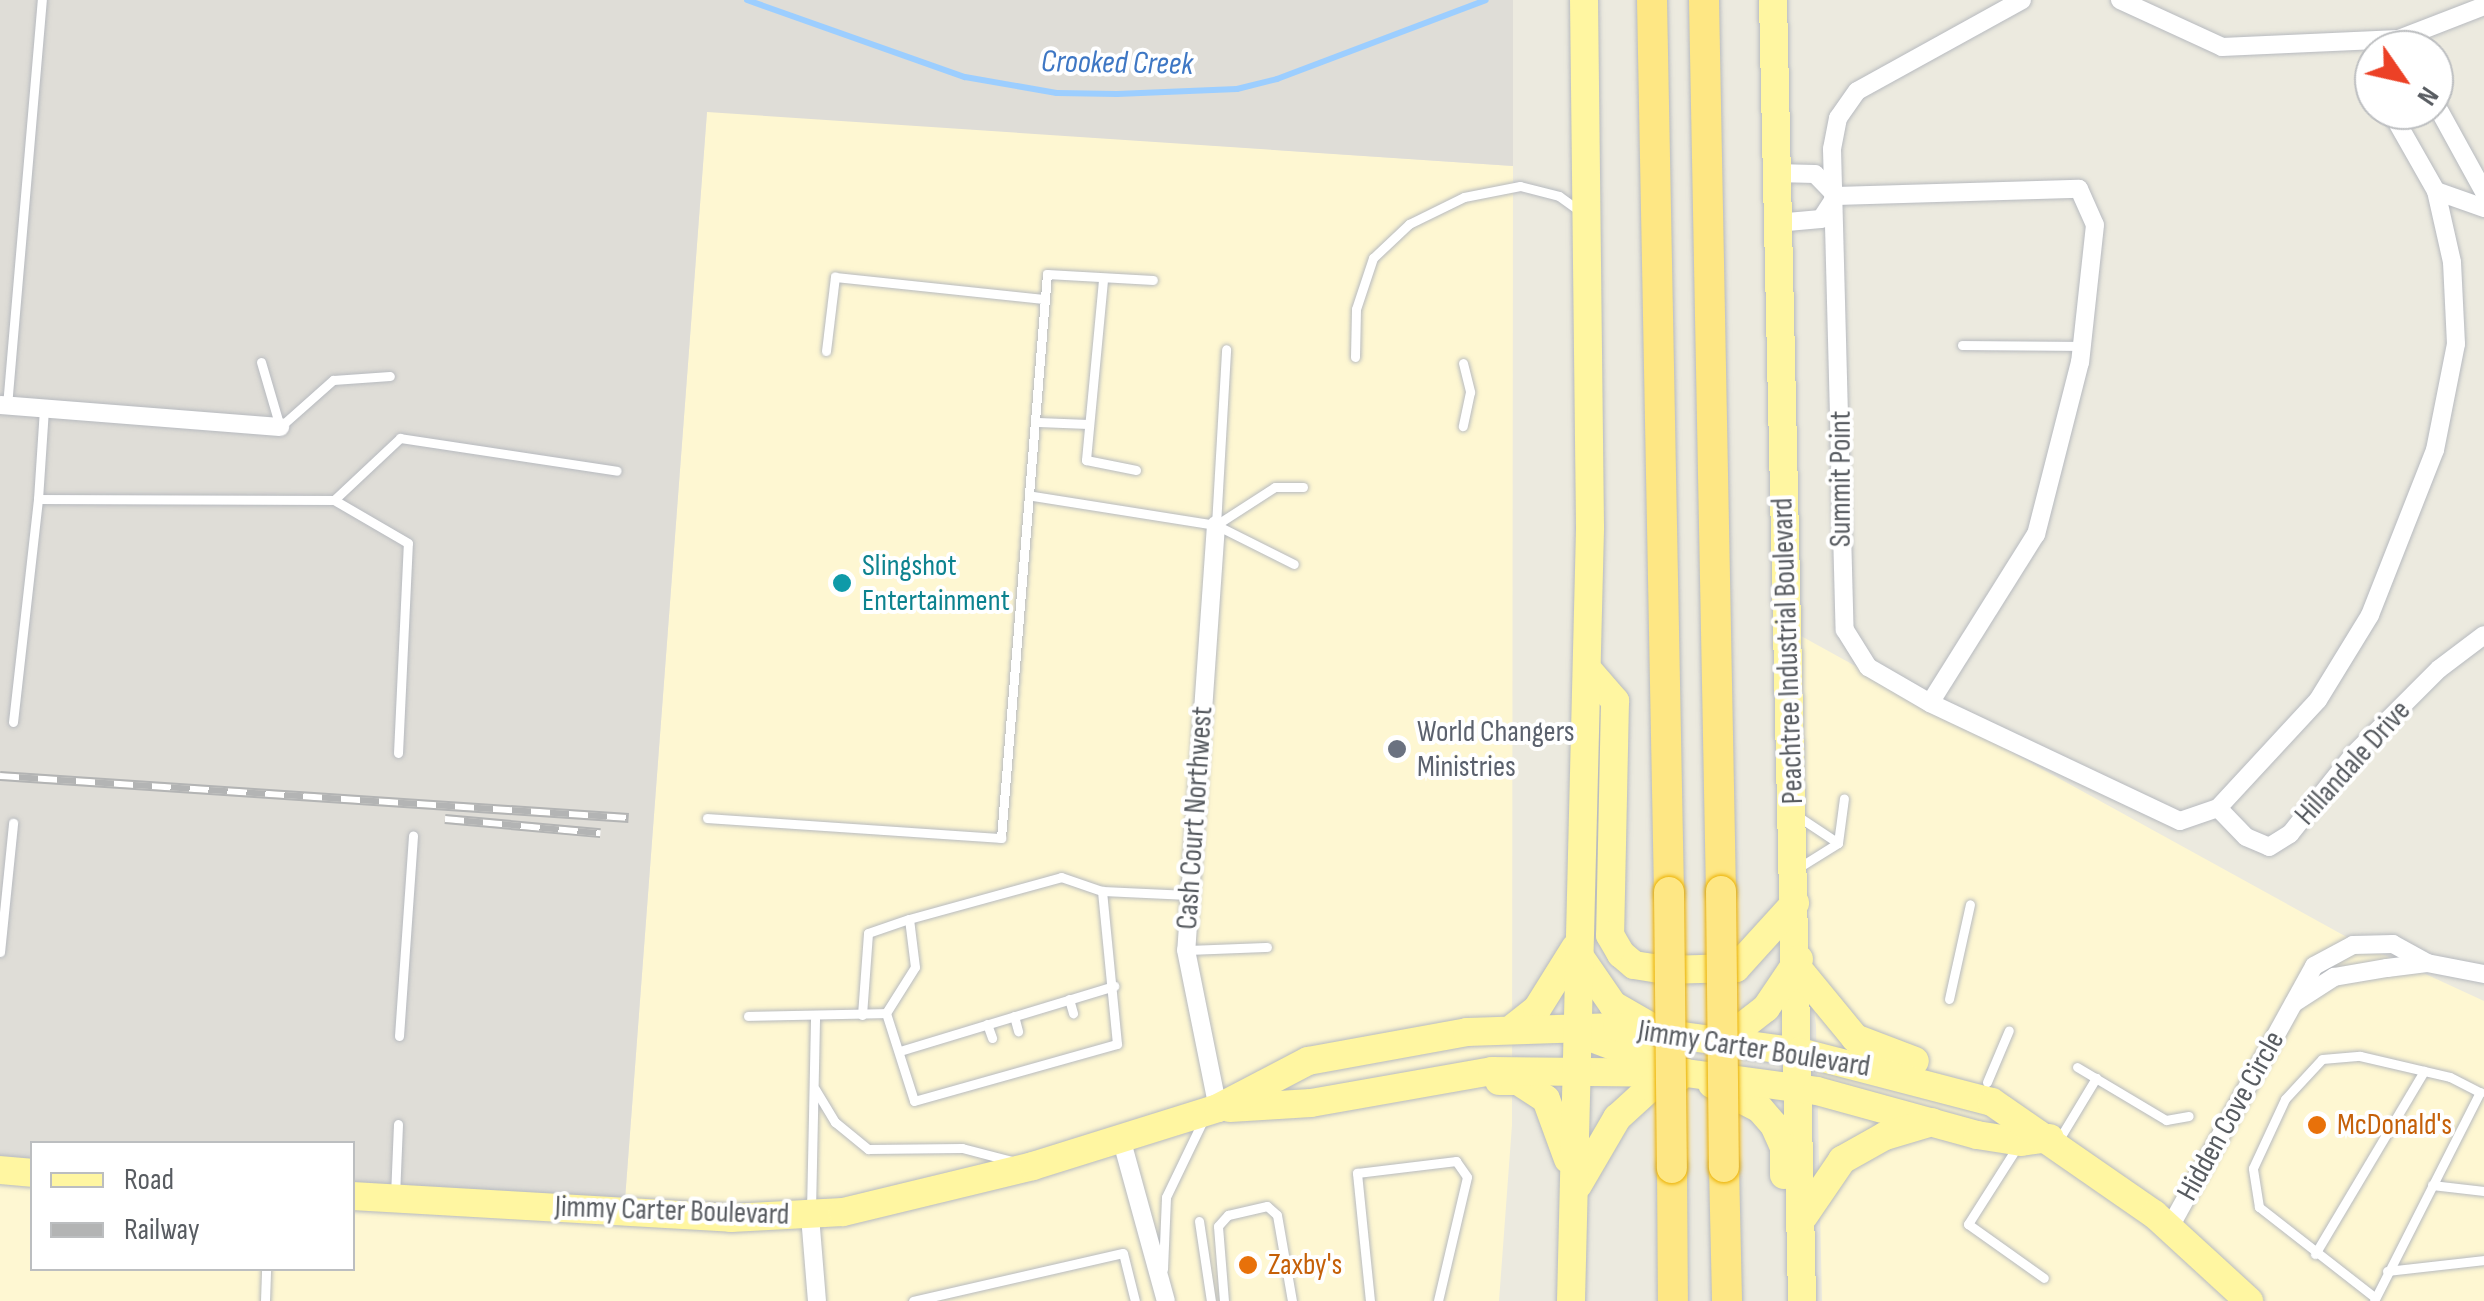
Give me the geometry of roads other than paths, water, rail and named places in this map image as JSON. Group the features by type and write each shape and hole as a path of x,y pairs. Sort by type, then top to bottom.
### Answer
{"highway":[{"path":"1652,0 1670,892 1673,1301"},
{"path":"1704,0 1727,1301"}],"main road":[{"path":"1570,1301 1589,671 1584,0"},
{"name":"Peachtree Industrial Boulevard","path":"1773,0 1793,872 1800,964 1802,1301"},
{"path":"1589,671 1615,700 1610,935 1621,954 1634,964 1665,970 1736,968 1795,903"},
{"path":"1514,1027 1536,1009 1582,945"},
{"path":"1582,945 1613,1004 1657,1030 1689,1064 1760,1109 1784,1147 1785,1301"},
{"path":"1574,1195 1603,1136 1633,1100 1669,1079 1775,998 1800,964 1855,1038 1987,1082 2032,1111 2054,1140"},
{"name":"Jimmy Carter Boulevard","path":"355,1196 731,1218 810,1216 881,1206 1034,1166 1213,1110 1308,1060 1514,1027 1657,1030"},
{"path":"1581,1030 1689,1064 1758,1071 1800,1069"},
{"name":"Jimmy Carter Boulevard","path":"1689,1064 1800,1069 1832,1059 1981,1098 2054,1140 2170,1227 2249,1301"},
{"name":"Jimmy Carter Boulevard","path":"1213,1110 1311,1103 1464,1074 1689,1064 1800,1069 1936,1121 2021,1142 2054,1140"},
{"path":"1311,1103 1518,1081 1546,1099 1562,1130 1574,1195"},
{"path":"1802,1223 1817,1189 1842,1160 1885,1136 1936,1121"},
{"path":"0,1170 30,1173"}],"street":[{"name":"Summit Point","path":"2022,0 1858,91 1838,118 1832,149 1845,630 1868,667 1930,703 2180,820 2218,808"},
{"path":"2120,0 2222,46 2354,41"},
{"path":"2434,30 2484,6"},
{"path":"2218,808 2318,700 2370,615 2424,481 2456,344 2452,262 2436,192 2401,130"},
{"path":"2450,130 2484,192"},
{"path":"1776,173 1815,174 1836,196 2079,188 2095,225 2082,346 2063,444 2036,534 1930,703"},
{"path":"2436,192 2484,208"},
{"path":"1776,223 1821,218 1836,196"},
{"path":"4,406 280,426"},
{"name":"Cash Court Northwest","path":"1213,1110 1186,950 1216,524"},
{"name":"Hillandale Drive","path":"2218,808 2246,837 2269,847 2290,834 2353,755 2438,670 2484,634"},
{"name":"Hidden Cove Circle","path":"2170,1227 2314,966 2353,946 2392,944 2426,963 2484,974"},
{"name":"Hidden Cove Circle","path":"2292,1005 2334,977 2426,963"},
{"path":"1121,1138 1164,1294"},
{"path":"810,1216 817,1301"}],"lane":[{"path":"4,406 42,0"},
{"path":"1354,357 1356,309 1372,258 1409,224 1464,198 1520,186 1559,196 1586,216"},
{"path":"708,818 1000,838 1033,496 1046,274 1153,280"},
{"path":"826,351 836,276 1044,300"},
{"path":"1103,280 1086,460 1136,470"},
{"path":"1962,346 2082,346"},
{"path":"1216,524 1226,350"},
{"path":"261,362 280,426 333,380 390,376"},
{"path":"1462,363 1470,392 1464,426"},
{"path":"13,722 44,408"},
{"path":"1038,422 1088,424"},
{"path":"334,500 400,438 617,471"},
{"path":"1216,524 1275,487 1302,488"},
{"path":"1033,496 1216,524 1294,564"},
{"path":"38,499 334,500 408,543 398,753"},
{"path":"1838,844 1844,798"},
{"path":"1792,810 1838,844"},
{"path":"0,952 13,823"},
{"path":"399,1036 413,835"},
{"path":"1793,872 1838,844"},
{"path":"862,1015 868,933 909,918 1061,877 1102,892 1190,895"},
{"path":"886,1012 914,1101 976,1078 1117,1044 1102,892"},
{"path":"1949,999 1970,904"},
{"path":"886,1012 915,967 909,918"},
{"path":"1186,950 1267,946"},
{"path":"900,1051 1114,986"},
{"path":"1068,998 1073,1013"},
{"path":"1043,1006 1046,1021"},
{"path":"748,1016 815,1019 886,1012"},
{"path":"1014,1016 1018,1031"},
{"path":"810,1216 815,1019"},
{"path":"987,1024 992,1038"},
{"path":"1987,1082 2009,1030"},
{"path":"964,1031 967,1042"},
{"path":"934,1040 937,1053"},
{"path":"1080,1041 1083,1054"},
{"path":"2360,1056 2424,1071 2482,1091 2373,1298 2259,1207 2253,1168 2284,1098 2322,1059 2360,1056"},
{"path":"2077,1067 2166,1120 2188,1116"},
{"path":"2316,1254 2424,1071"},
{"path":"2054,1140 2096,1078"},
{"path":"815,1088 835,1122 868,1149 962,1148 1034,1166"},
{"path":"1164,1294 1166,1197 1213,1110"},
{"path":"395,1198 398,1124"},
{"path":"2021,1142 1968,1224 2044,1278"},
{"path":"1370,1301 1358,1173 1456,1161 1468,1177 1438,1301"},
{"path":"2432,1185 2484,1191"},
{"path":"1224,1301 1218,1226 1228,1215 1267,1206 1278,1215 1292,1301"},
{"path":"1199,1220 1211,1301"},
{"path":"913,1301 1124,1253 1135,1301"},
{"path":"2387,1270 2482,1259"},
{"path":"265,1301 266,1271"}],"waterway":[{"name":"Crooked Creek","path":"747,0 965,77 1057,93 1117,94 1237,89 1277,79 1486,0"}],"railway":[{"path":"0,776 629,818"},
{"path":"445,819 600,833"}],"place":[{"name":"Slingshot Entertainment","path":"842,583"},
{"name":"World Changers Ministries","path":"1397,749"},
{"name":"McDonald's","path":"2317,1125"},
{"name":"Zaxby's","path":"1248,1265"}]}
